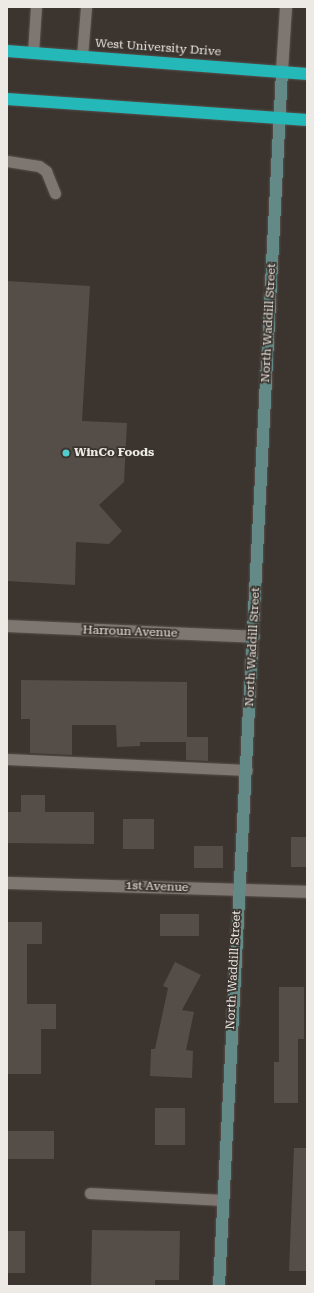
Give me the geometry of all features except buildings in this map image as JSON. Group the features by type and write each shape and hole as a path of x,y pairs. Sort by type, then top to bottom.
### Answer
{"highway":[{"name":"West University Drive","path":"7,51 307,74"},
{"path":"7,99 307,120"}],"street":[{"name":"North Waddill Street","path":"219,1286 238,889 247,770 254,637 278,117 286,7"},
{"name":"Harroun Avenue","path":"7,626 254,637"},
{"name":"1st Avenue","path":"7,883 307,892"}],"lane":[{"path":"33,53 36,7"},
{"path":"82,57 86,7"},
{"path":"7,161 28,162 39,166 46,171 55,193"},
{"path":"7,759 247,770"},
{"path":"90,1193 223,1200"}],"place":[{"name":"WinCo Foods","path":"66,453"}]}
